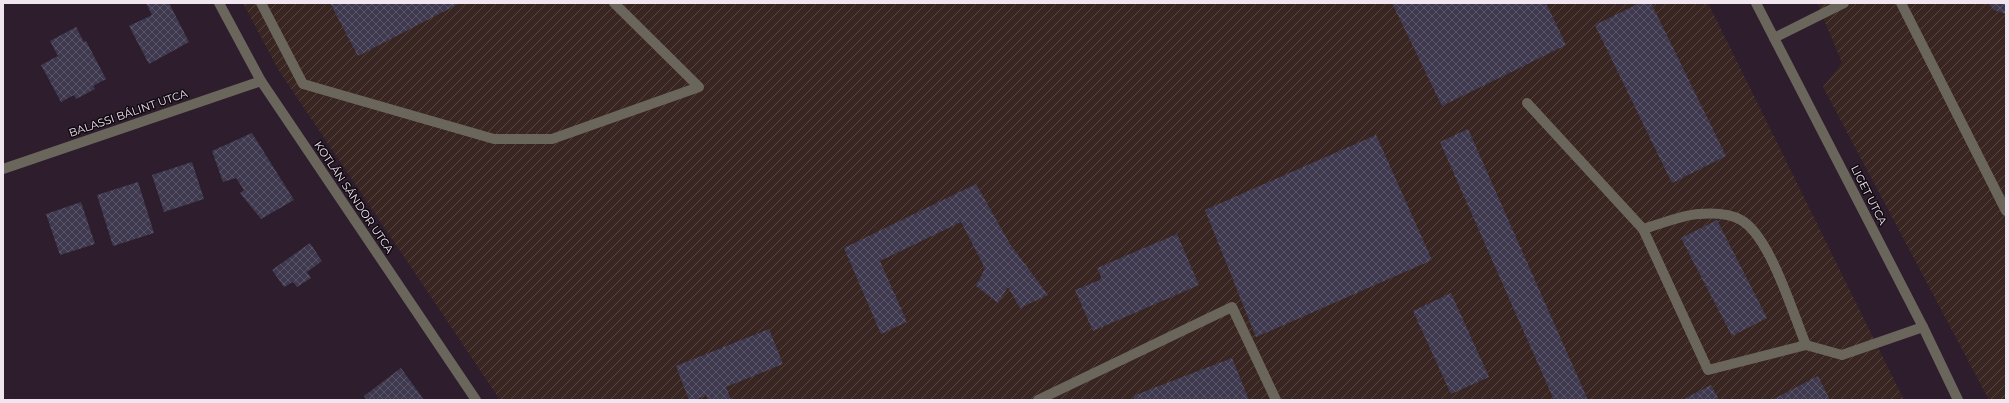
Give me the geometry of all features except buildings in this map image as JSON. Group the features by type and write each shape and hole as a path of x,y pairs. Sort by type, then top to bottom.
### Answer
{"street":[{"name":"KOTLÁN SÁNDOR UTCA","path":"219,3 261,81 476,400"},
{"path":"261,3 303,84 494,139 552,139 699,87 614,3"},
{"name":"LIGET UTCA","path":"1756,3 1923,327 1958,400"},
{"path":"1774,38 1844,3"},
{"path":"1901,3 2006,211"},
{"name":"BALASSI BÁLINT UTCA","path":"3,169 261,81"},
{"path":"1527,103 1643,229 1708,370 1806,345 1842,355 1923,327"},
{"path":"1643,229 1698,214 1722,214 1740,220 1753,229 1768,253 1806,345"},
{"path":"1038,400 1232,307 1276,400"}],"shaded area":[{"path":"243,3 1708,3 1904,400 500,400 278,69"},
{"path":"1817,3 2006,3 2006,400 1989,400 1823,87 1842,63"}]}
